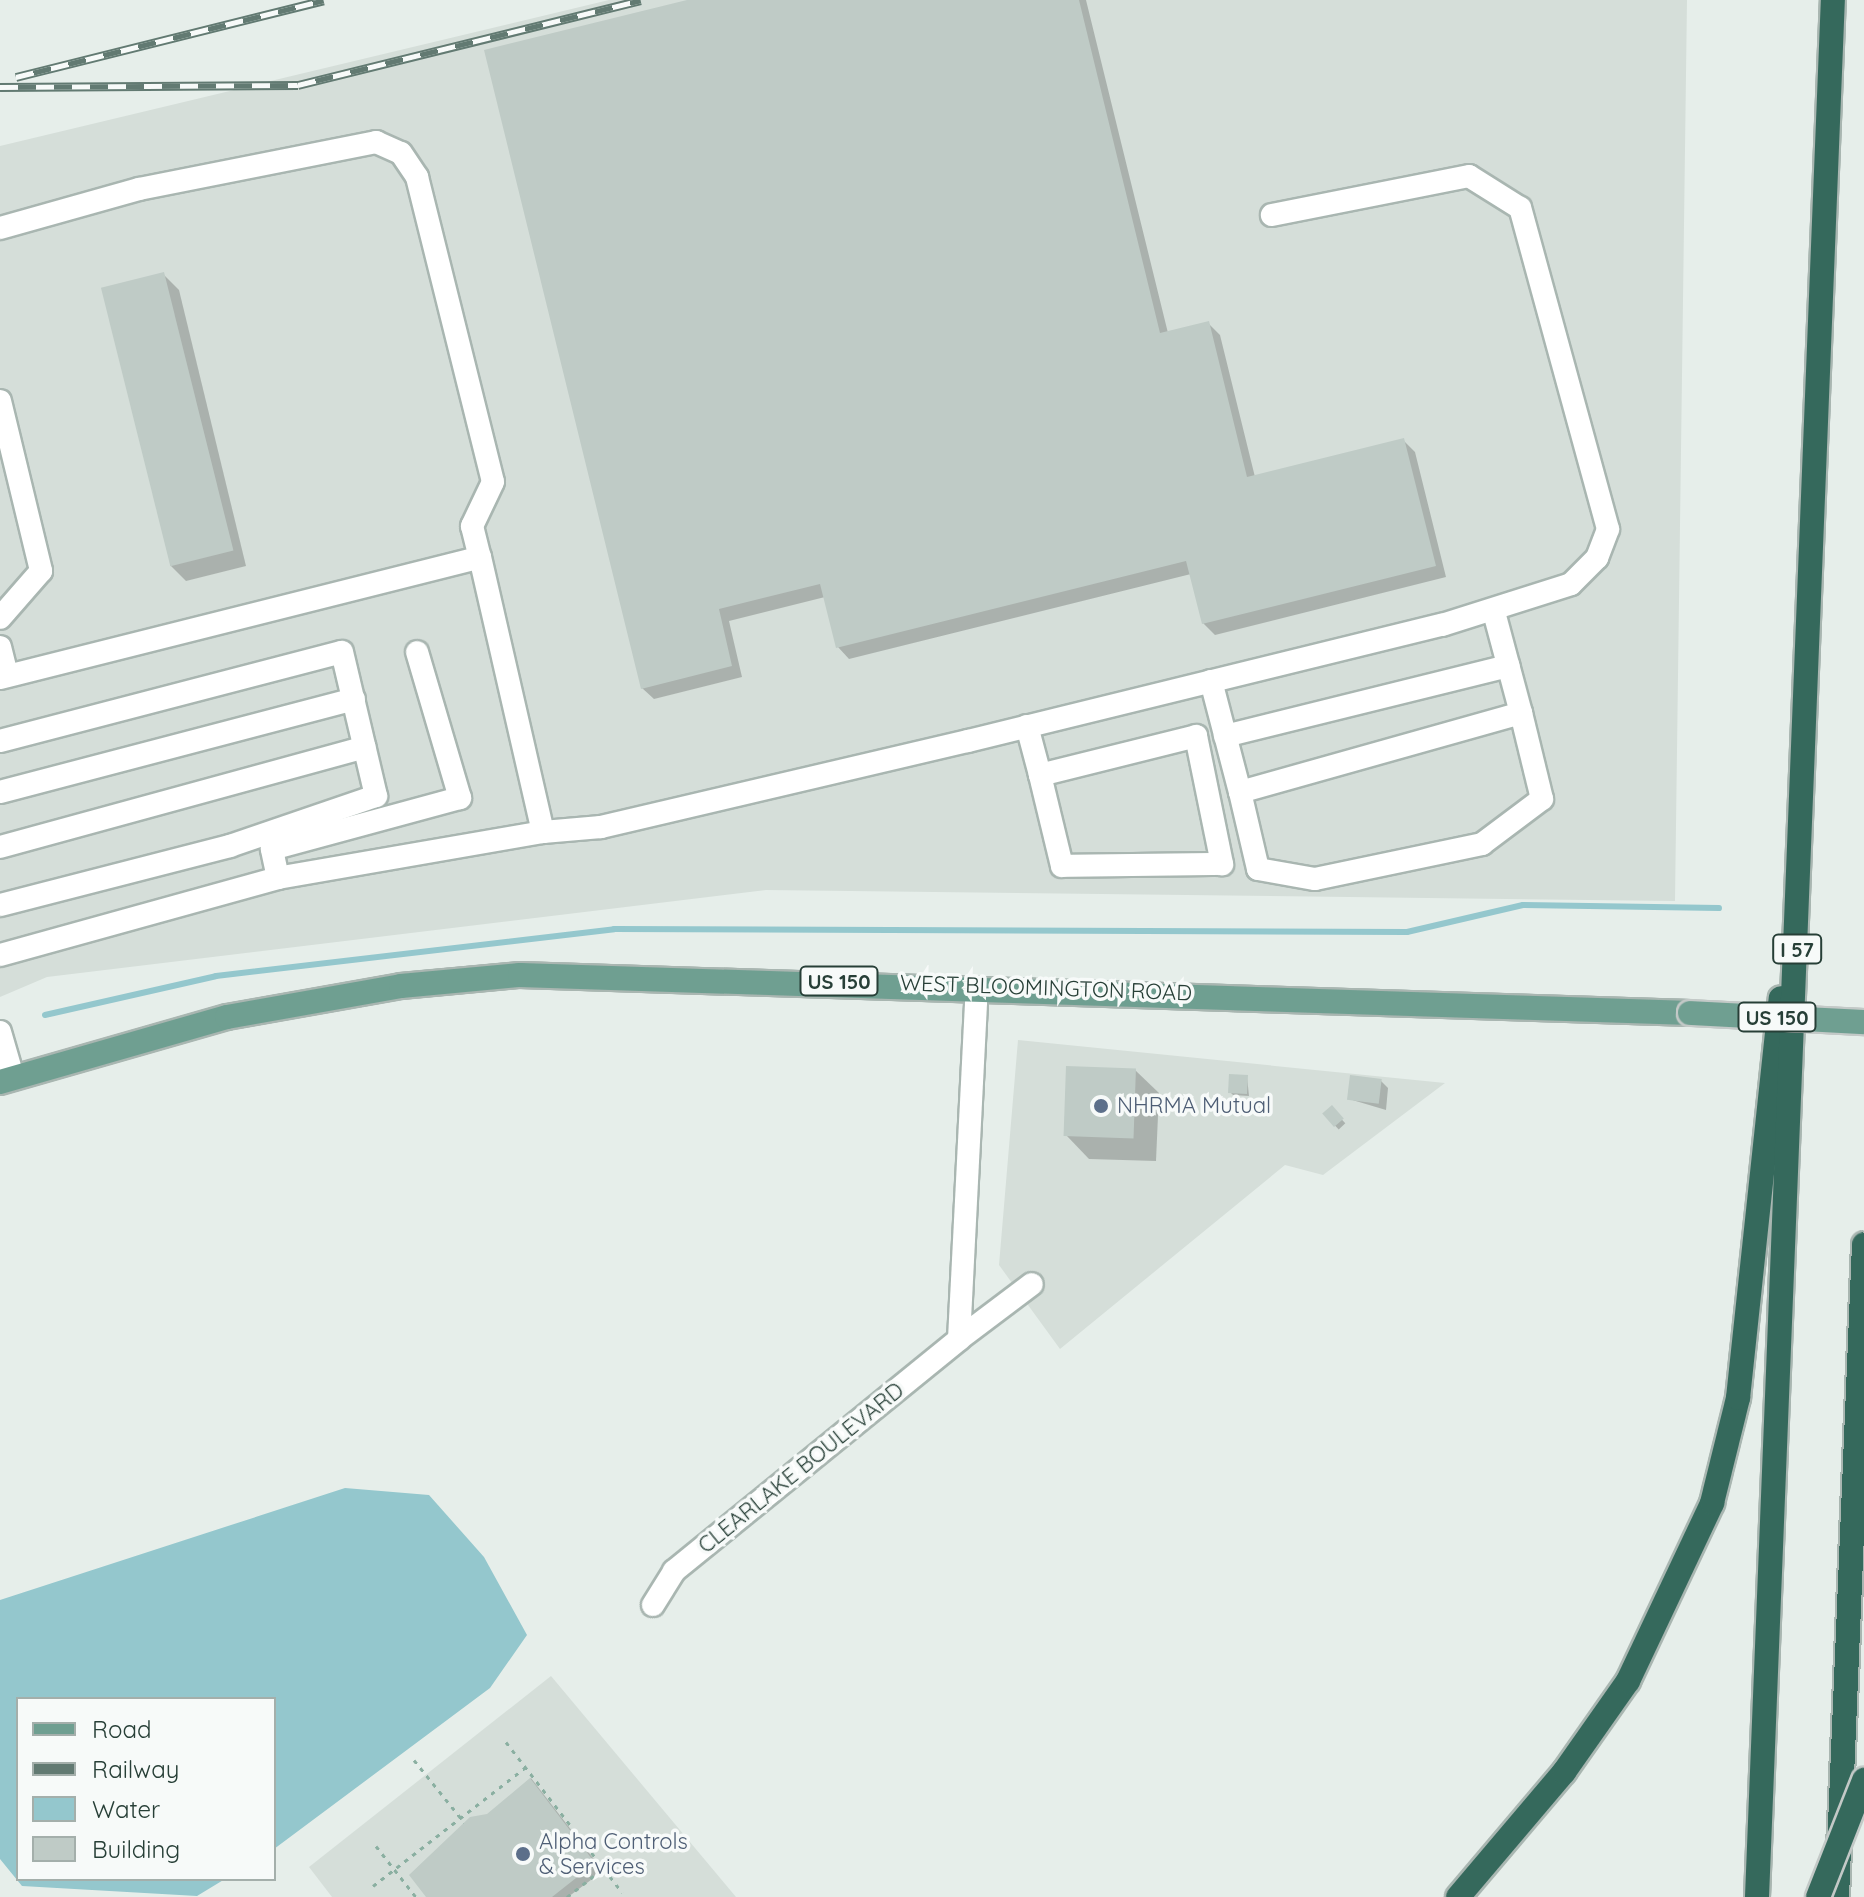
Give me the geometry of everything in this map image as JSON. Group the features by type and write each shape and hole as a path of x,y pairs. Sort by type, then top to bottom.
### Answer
{"highway":[{"name":"I 57","path":"1757,1897 1803,829 1833,0"},
{"path":"1458,1897 1555,1784 1628,1681 1712,1503 1738,1398 1803,829"},
{"path":"1837,1897 1864,1245"},
{"path":"1818,1897 1864,1780"}],"main road":[{"name":"WEST BLOOMINGTON ROAD","path":"6,1079 227,1017 482,977 678,975 1864,1022"}],"street":[{"path":"0,228 139,189 376,142 401,153 417,177 493,482 472,526 543,832"},
{"path":"0,955 278,878 543,832 601,827 1494,612 1571,584 1597,558 1608,529 1520,208 1469,176 1272,215"},
{"path":"0,401 41,571 0,618"},
{"path":"0,647 3,676 480,557"},
{"path":"1211,681 1258,869 1315,879 1482,844 1542,799 1494,612"},
{"path":"0,741 342,652 376,796 230,846 0,905"},
{"path":"278,878 272,849 460,798 417,652"},
{"path":"1225,736 1508,666"},
{"path":"0,792 354,699"},
{"path":"1240,792 1521,713"},
{"path":"1027,726 1062,866 1222,864 1196,736 1040,775"},
{"path":"0,847 365,747"},
{"path":"959,1339 977,988"},
{"path":"0,1032 6,1079"},
{"name":"CLEARLAKE BOULEVARD","path":"653,1605 674,1571 959,1339 1032,1284"}],"path":[{"path":"506,1742 622,1892"},
{"path":"414,1760 462,1820"},
{"path":"373,1886 462,1820 526,1767"},
{"path":"376,1846 416,1897"},
{"path":"567,1897 605,1867"}],"shaded area":[{"path":"609,0 1687,0 1675,901 766,890 47,977 0,997 0,146"},
{"path":"1018,1040 1445,1083 1323,1175 1285,1165 1060,1349 999,1265"},
{"path":"551,1676 736,1897 332,1897 309,1867"}],"water":[{"path":"345,1488 429,1495 484,1557 527,1635 490,1688 276,1848 276,1697 16,1697 16,1879 0,1859 0,1600"},
{"path":"18,1881 222,1881 197,1896 22,1886"}],"building":[{"path":"687,0 1079,0 1160,333 1209,321 1247,477 1404,438 1436,566 1202,624 1186,561 836,648 820,584 719,609 732,666 641,689 484,50"},
{"path":"164,272 233,550 170,566 101,288"},
{"path":"1066,1066 1136,1068 1134,1138 1064,1136"},
{"path":"1229,1074 1248,1075 1247,1094 1228,1093"},
{"path":"1350,1075 1382,1079 1379,1104 1347,1100"},
{"path":"1332,1105 1344,1119 1334,1127 1322,1114"},
{"path":"530,1778 595,1863 552,1897 426,1897 409,1875 470,1817 487,1814"}],"waterway":[{"path":"45,1015 216,976 614,929 1407,932 1523,905 1719,908"}],"railway":[{"path":"16,77 324,0"},
{"path":"0,87 298,85 641,0"}],"place":[{"name":"NHRMA Mutual","path":"1101,1106"},
{"name":"Alpha Controls & Services","path":"523,1854"}]}
